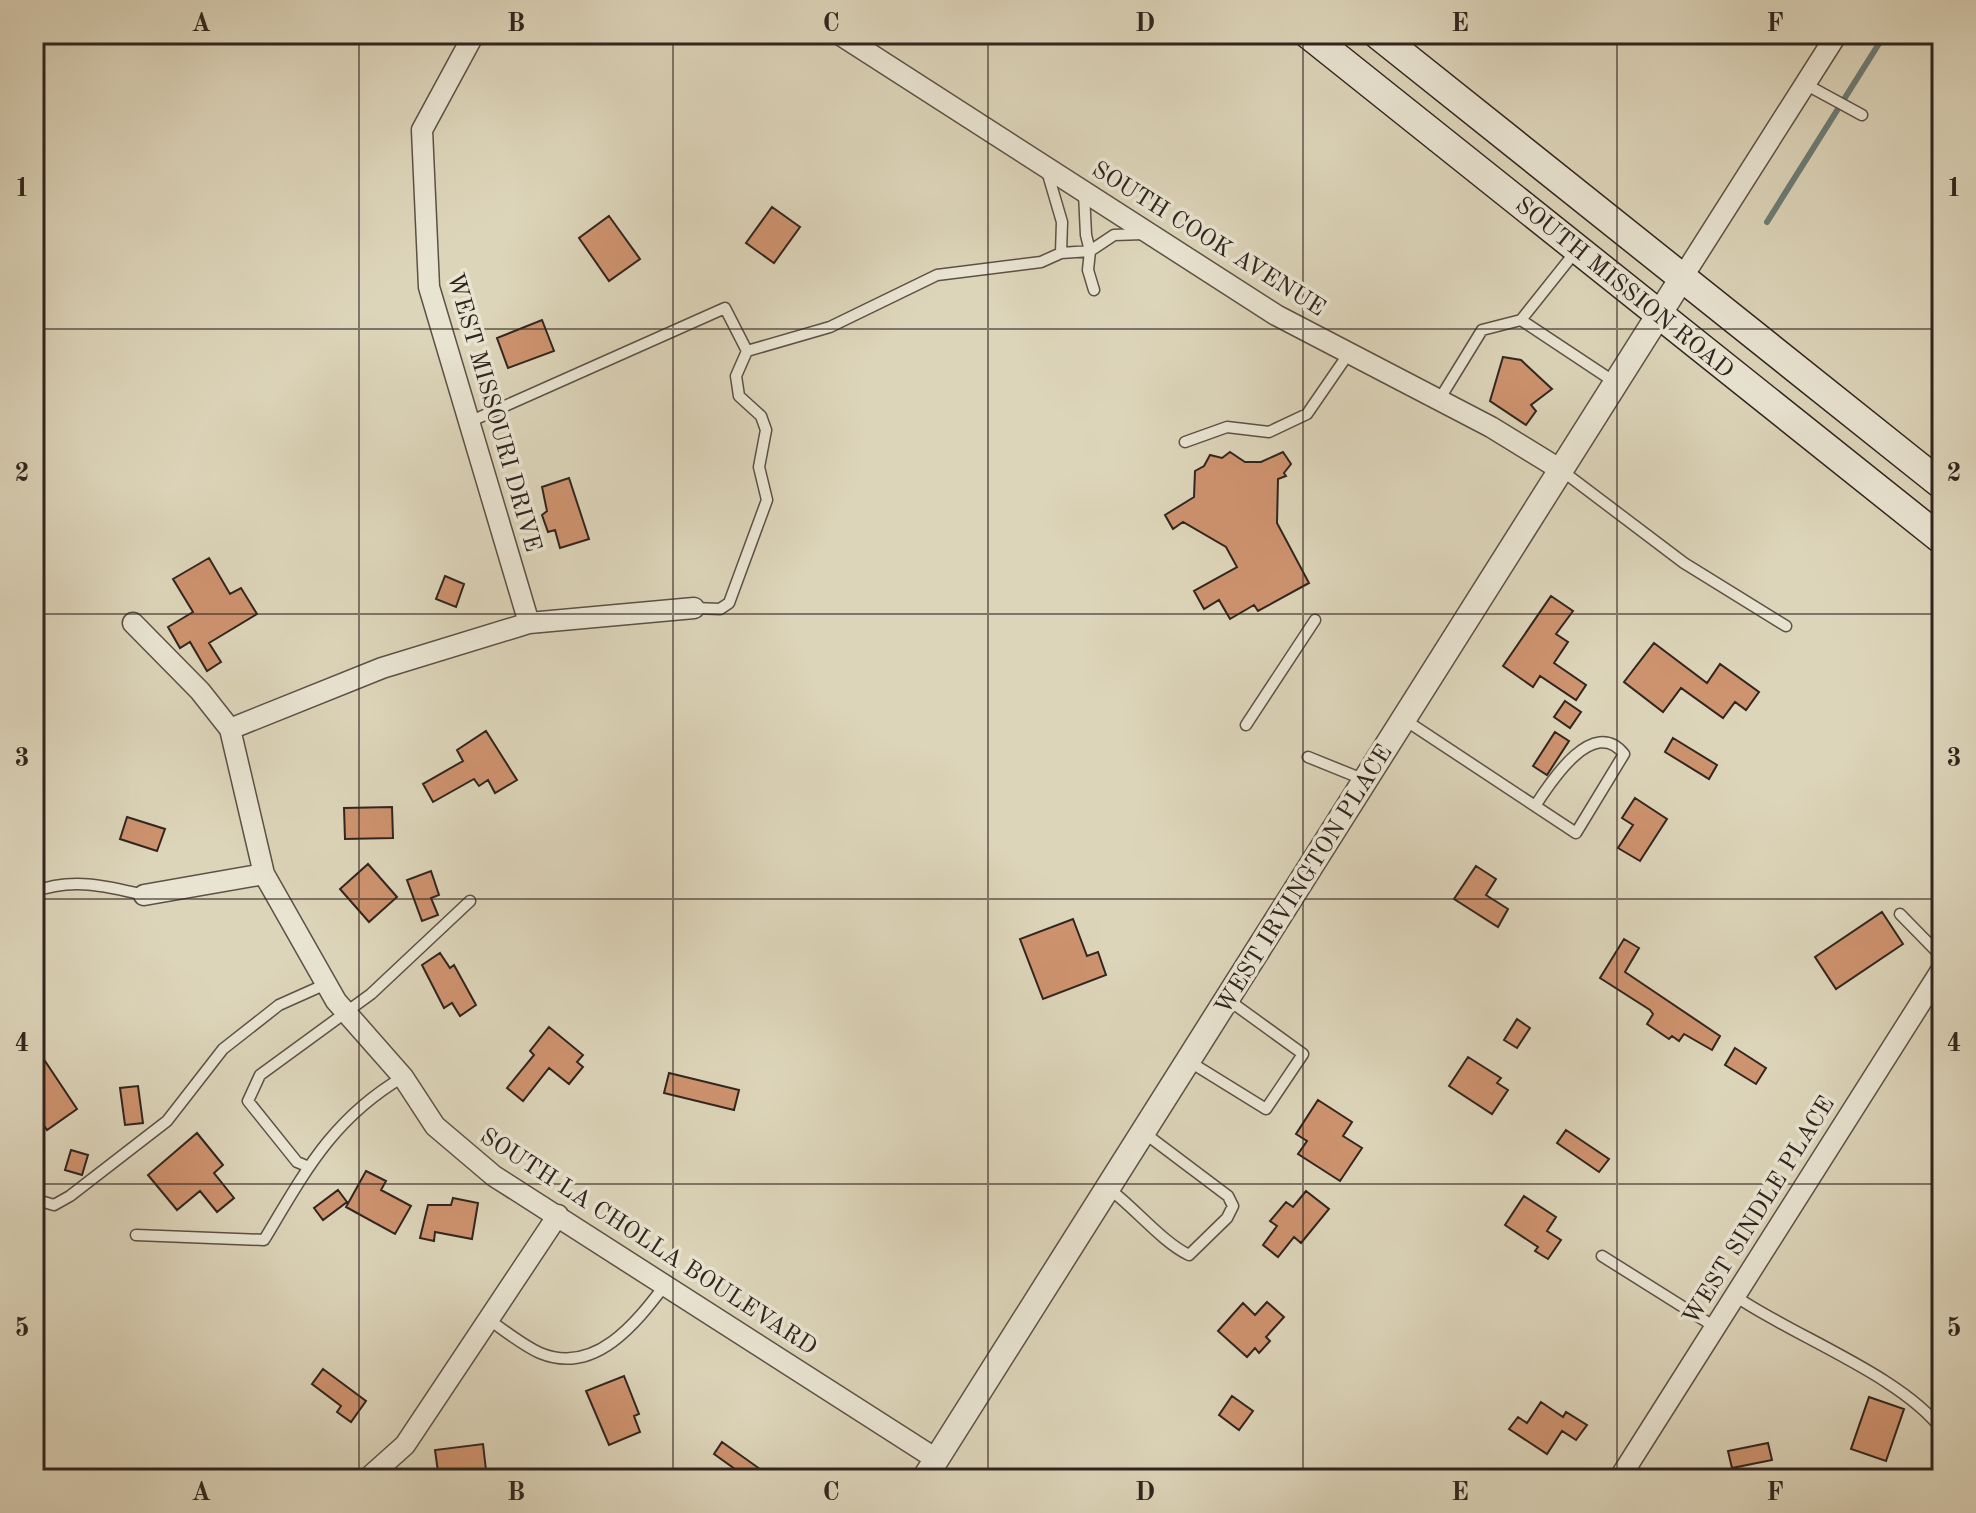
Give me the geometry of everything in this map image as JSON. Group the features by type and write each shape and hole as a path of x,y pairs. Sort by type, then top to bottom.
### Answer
{"main road":[{"name":"SOUTH MISSION ROAD","path":"1308,34 1942,540"},
{"name":"SOUTH MISSION ROAD","path":"1377,34 1942,485"}],"street":[{"name":"WEST MISSOURI DRIVE","path":"474,34 422,130 429,287 529,623"},
{"name":"SOUTH COOK AVENUE","path":"839,34 1276,315 1439,400 1561,470"},
{"path":"1682,278 1837,34"},
{"name":"WEST IRVINGTON PLACE","path":"930,1469 1682,278"},
{"path":"230,729 382,668 529,623 694,608"},
{"name":"SOUTH LA CHOLLA BOULEVARD","path":"133,623 200,691 230,729 264,874 326,984 347,1014 403,1077 435,1126 494,1176 665,1285 930,1469"},
{"path":"144,895 264,874"},
{"name":"WEST SINDLE PLACE","path":"1619,1479 1942,969"},
{"path":"367,1479 405,1445 558,1215"}],"lane":[{"path":"1805,84 1862,115"},
{"path":"1046,165 1062,222 1061,253"},
{"path":"1084,191 1090,251 1088,270 1094,290"},
{"path":"747,351 830,327 937,275 1041,262 1061,253 1090,251 1114,235 1148,234"},
{"path":"1439,400 1482,330 1521,320 1578,249"},
{"path":"469,422 675,334 725,308 747,351"},
{"path":"1521,320 1616,383"},
{"path":"694,608 720,609 729,603 767,500 759,467 766,430 761,416 739,396 736,376 747,351"},
{"path":"1185,442 1227,427 1269,432 1307,414 1349,353"},
{"path":"1561,470 1684,563 1786,626"},
{"path":"1246,725 1315,620"},
{"path":"1403,719 1535,806 1576,833 1624,754 1617,746 1604,742 1587,747 1558,771 1535,806"},
{"path":"1308,757 1365,780"},
{"path":"34,892 52,885 73,883 108,886 144,895"},
{"path":"309,1167 297,1162 248,1101 251,1088 260,1075 347,1014 470,901"},
{"path":"1900,914 1942,957"},
{"path":"34,1199 54,1205 70,1196 167,1121 223,1049 279,1005 326,984"},
{"path":"1188,1061 1266,1109 1303,1054 1227,999"},
{"path":"136,1235 264,1240 320,1147 350,1113 403,1077"},
{"path":"1107,1188 1189,1255 1227,1218 1233,1206 1228,1196 1143,1132"},
{"path":"1602,1256 1715,1327"},
{"path":"488,1319 540,1353 561,1358 588,1357 621,1336 665,1285"},
{"path":"1735,1296 1802,1337 1851,1362 1929,1412 1942,1430"}],"building":[{"path":"772,207 800,227 774,263 746,243"},
{"path":"609,216 640,259 609,281 579,238"},
{"path":"542,320 554,351 508,368 497,338"},
{"path":"1503,357 1521,360 1552,389 1531,405 1536,411 1526,425 1490,401"},
{"path":"1230,452 1245,462 1261,462 1283,452 1291,464 1284,473 1286,476 1278,479 1277,523 1309,583 1258,611 1254,605 1230,619 1219,600 1204,609 1194,591 1237,567 1226,547 1183,522 1173,529 1165,515 1194,497 1195,471 1204,466 1210,455 1222,458"},
{"path":"569,478 589,539 560,548 555,530 548,532 542,515 547,511 542,487"},
{"path":"209,558 230,594 241,588 257,614 209,643 221,662 207,671 190,642 180,648 168,627 193,612 173,579"},
{"path":"445,576 464,584 456,607 436,599"},
{"path":"1551,596 1573,611 1556,634 1568,642 1554,663 1586,685 1576,700 1540,676 1533,687 1503,666"},
{"path":"1654,643 1707,683 1720,664 1759,692 1746,710 1735,702 1723,718 1681,688 1663,712 1624,682"},
{"path":"1565,701 1581,712 1570,728 1554,717"},
{"path":"486,731 517,780 495,793 488,780 479,786 474,779 433,802 423,784 463,761 457,750"},
{"path":"1555,732 1569,741 1547,775 1533,766"},
{"path":"1673,738 1717,765 1709,779 1665,752"},
{"path":"1635,798 1667,819 1640,861 1618,848 1633,825 1622,818"},
{"path":"392,807 393,838 345,839 344,808"},
{"path":"127,817 165,829 157,851 120,839"},
{"path":"368,864 397,897 369,922 340,889"},
{"path":"1476,866 1496,879 1486,895 1508,909 1498,927 1454,899"},
{"path":"431,871 439,895 431,898 438,915 422,921 407,880"},
{"path":"1882,912 1903,944 1836,989 1815,957"},
{"path":"1073,919 1087,956 1098,952 1106,975 1043,999 1020,939"},
{"path":"1624,939 1639,948 1625,972 1720,1036 1712,1050 1684,1034 1679,1041 1672,1036 1669,1039 1647,1024 1653,1014 1650,1010 1600,978"},
{"path":"440,953 450,968 454,965 476,1005 460,1016 452,1003 444,1008 422,965"},
{"path":"1517,1019 1530,1028 1517,1048 1504,1040"},
{"path":"549,1027 583,1055 577,1062 583,1067 569,1084 549,1068 523,1101 507,1088 534,1055 530,1051"},
{"path":"1735,1048 1766,1068 1756,1084 1725,1065"},
{"path":"1468,1057 1501,1078 1497,1083 1508,1090 1492,1114 1449,1086"},
{"path":"43,1058 77,1109 47,1130 34,1111 34,1064"},
{"path":"669,1073 739,1090 734,1110 664,1093"},
{"path":"138,1086 143,1123 125,1125 120,1088"},
{"path":"1318,1100 1352,1122 1343,1136 1362,1148 1340,1181 1298,1154 1307,1141 1296,1134"},
{"path":"1566,1130 1609,1159 1599,1172 1557,1143"},
{"path":"197,1133 223,1165 214,1173 234,1198 217,1212 200,1191 177,1210 148,1175"},
{"path":"71,1150 88,1155 82,1175 65,1170"},
{"path":"366,1171 386,1181 381,1190 411,1206 395,1234 346,1207"},
{"path":"338,1190 347,1202 323,1220 314,1208"},
{"path":"1306,1191 1329,1209 1301,1243 1294,1237 1278,1257 1263,1245 1277,1226 1270,1221 1286,1202 1293,1207"},
{"path":"1524,1196 1556,1217 1547,1231 1561,1240 1548,1259 1535,1251 1538,1247 1505,1225"},
{"path":"453,1198 478,1203 472,1239 435,1232 434,1241 420,1238 428,1205 451,1205"},
{"path":"1267,1302 1284,1317 1266,1337 1270,1341 1259,1353 1255,1348 1247,1357 1218,1331 1243,1303 1255,1315"},
{"path":"323,1369 366,1401 351,1422 337,1412 341,1406 312,1384"},
{"path":"624,1376 639,1414 634,1416 640,1432 609,1445 586,1391"},
{"path":"1232,1396 1253,1411 1239,1430 1219,1415"},
{"path":"1869,1397 1904,1409 1886,1461 1851,1449"},
{"path":"1541,1402 1563,1417 1566,1412 1587,1425 1576,1440 1562,1431 1547,1454 1509,1429 1518,1417 1527,1423"},
{"path":"722,1442 774,1479 749,1479 714,1454"},
{"path":"1768,1443 1772,1460 1732,1468 1728,1451"},
{"path":"483,1444 487,1479 439,1479 435,1450"}],"waterway":[{"path":"1767,222 1885,34"}]}
